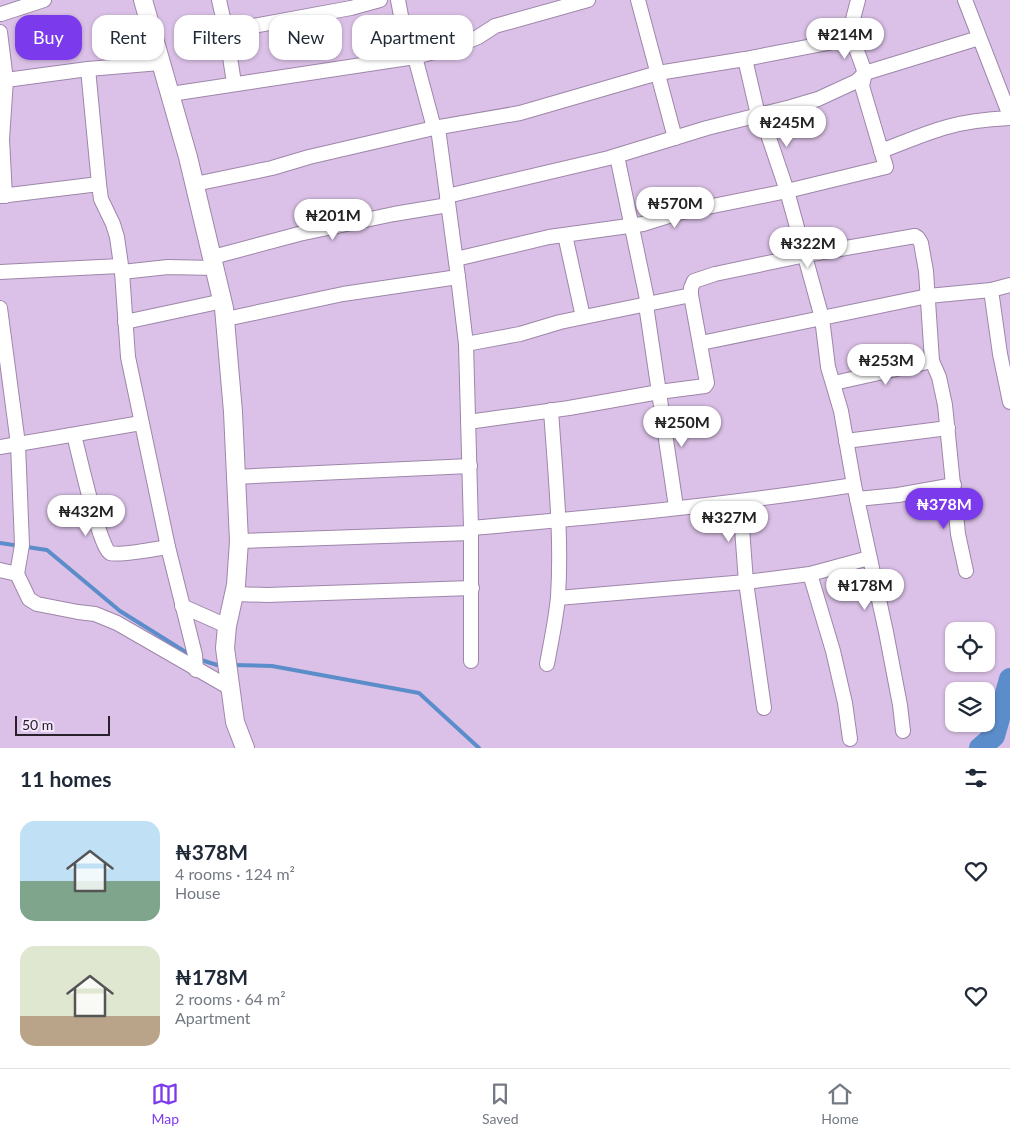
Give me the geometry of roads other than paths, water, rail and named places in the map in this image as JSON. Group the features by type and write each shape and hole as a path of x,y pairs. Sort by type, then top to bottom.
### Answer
{"street":[{"path":"0,16 44,0"},
{"path":"143,0 195,184 226,319 233,412 239,541 238,566 227,626 228,672 235,722 245,748"},
{"path":"219,0 222,15"},
{"path":"259,25 380,0"},
{"path":"398,0 402,15"},
{"path":"473,39 495,26 549,5 588,0"},
{"path":"638,0 675,138"},
{"path":"456,259 489,250 565,235 632,226 678,213 787,191 886,168 862,86 864,74 852,37 852,23 858,0"},
{"path":"881,151 949,126 976,120 1010,117 965,0"},
{"path":"0,32 6,80 2,111 3,196 99,184"},
{"path":"195,184 272,168 309,157 436,128 520,113 658,73 745,59 852,37"},
{"path":"0,272 121,269 214,263 299,234 448,201 617,156 818,99 857,81 864,74 979,38"},
{"path":"745,59 760,115 787,191 822,318 828,366 834,383 869,558 886,632 903,731"},
{"path":"230,60 234,83"},
{"path":"171,94 393,60"},
{"path":"413,60 436,128 448,201 466,344 472,588 470,661"},
{"path":"6,80 88,69 160,63"},
{"path":"88,69 99,184 102,199 115,231 121,269 128,357 168,547 196,663"},
{"path":"617,156 647,304 676,507"},
{"path":"565,235 583,317"},
{"path":"468,422 705,386 707,383 691,294 692,284 699,279 806,255 915,236 921,243 928,296 932,361 938,377 948,428 958,534 966,571"},
{"path":"226,319 343,294 458,276"},
{"path":"700,343 928,296 991,290 1010,285"},
{"path":"991,290 1000,354 1010,402"},
{"path":"466,344 520,334 583,317 691,294"},
{"path":"125,322 223,301"},
{"path":"0,308 18,444 22,549 17,574 28,599 37,604 95,614 110,620 163,649 196,663 228,672"},
{"path":"834,383 932,361"},
{"path":"547,664 558,598 559,520 551,410"},
{"path":"0,447 141,424"},
{"path":"846,441 948,428"},
{"path":"74,435 95,517 106,550 111,553 122,553 168,547"},
{"path":"235,477 470,466"},
{"path":"239,541 471,530 740,501 854,485"},
{"path":"857,500 954,485"},
{"path":"740,501 746,582 764,708"},
{"path":"558,598 746,582 810,574 869,558"},
{"path":"0,570 17,574"},
{"path":"810,574 833,651 845,702 850,739"},
{"path":"234,594 267,595 472,588"},
{"path":"182,606 227,626"}],"waterway":[{"path":"0,543 47,550 120,611 192,656"},
{"path":"198,659 223,665"},
{"path":"232,665 272,666 419,693 479,748"},
{"path":"980,748 994,736 1010,679"}]}
